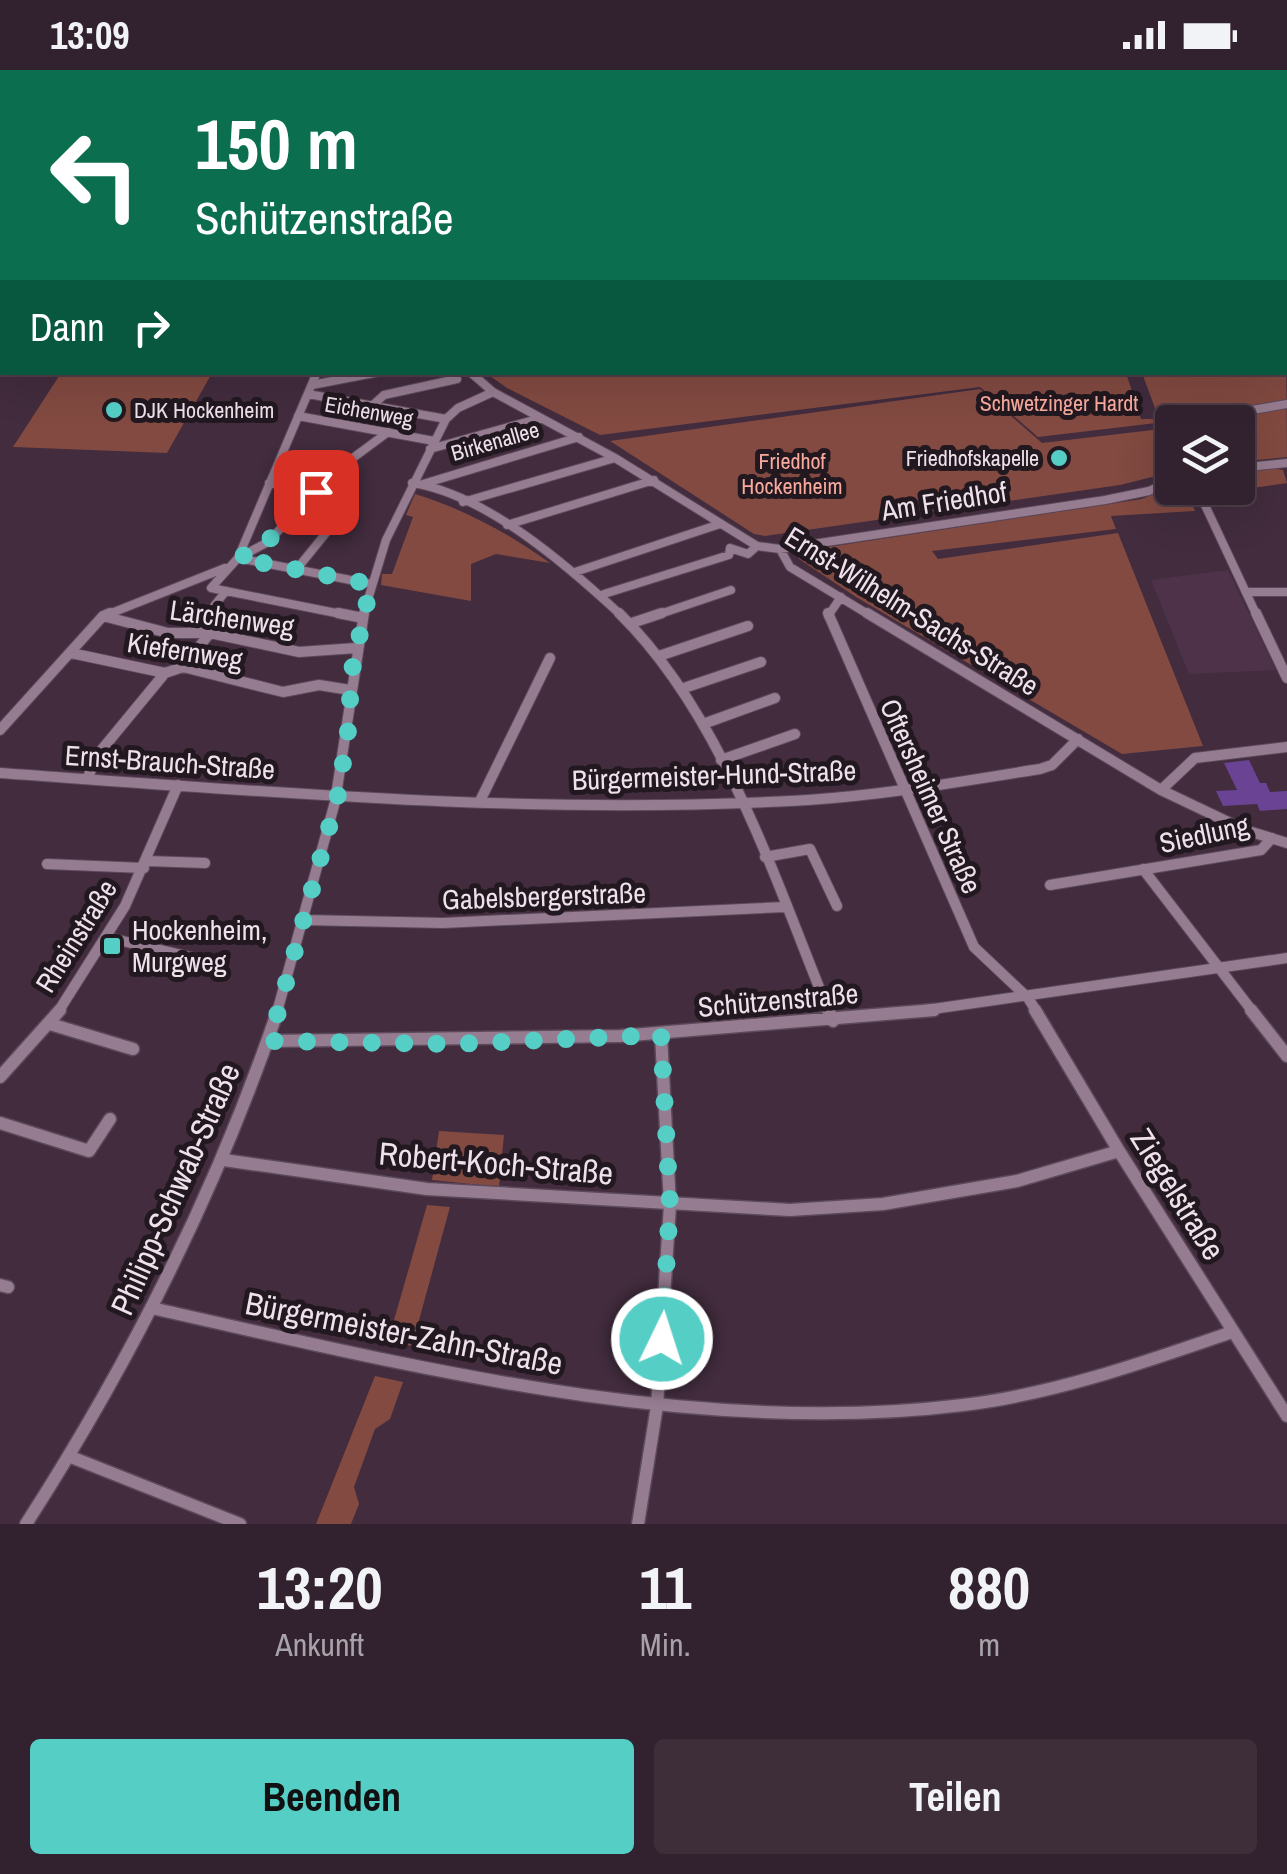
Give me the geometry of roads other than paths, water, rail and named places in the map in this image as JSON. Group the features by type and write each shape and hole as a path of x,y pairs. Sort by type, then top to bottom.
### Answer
{"street":[{"path":"316,375 234,562 211,588 362,618"},
{"path":"310,390 368,375"},
{"path":"373,405 384,395 457,378 452,375"},
{"name":"Ernst-Wilhelm-Sachs-Straße","path":"473,375 493,392 654,480 757,546 780,549 790,567 1161,790 1287,843"},
{"path":"310,390 446,419"},
{"name":"Birkenallee","path":"417,483 446,419 458,408 493,392"},
{"path":"1255,409 1287,404"},
{"name":"Eichenweg","path":"298,416 388,432 432,445"},
{"name":"Birkenallee","path":"432,445 541,418"},
{"path":"0,730 104,616 262,547 344,463 368,450 388,432"},
{"name":"Birkenallee","path":"417,483 579,437"},
{"name":"Birkenallee","path":"463,502 616,458"},
{"path":"1255,467 1286,464"},
{"path":"507,525 654,480"},
{"path":"269,483 316,492"},
{"name":"Birkenallee","path":"417,483 507,525 575,572 604,594 659,656 722,760 833,1021"},
{"name":"Philipp-Schwab-Straße","path":"26,1524 70,1458 156,1308 224,1160 270,1041 338,795 362,618 394,518 417,483"},
{"name":"Am Friedhof","path":"780,549 1105,500 1155,487"},
{"path":"1205,505 1287,678"},
{"path":"575,572 720,524"},
{"path":"296,570 326,532"},
{"path":"604,594 729,555 730,548 748,554 757,546"},
{"path":"234,562 371,584"},
{"path":"632,623 731,590"},
{"path":"192,632 226,591"},
{"path":"1247,592 1287,592"},
{"name":"Oftersheimer Straße","path":"840,597 827,614 974,947 1028,998"},
{"name":"Lärchenweg","path":"104,616 168,633 210,633 299,652 356,648"},
{"path":"659,656 748,626"},
{"path":"183,668 210,633"},
{"name":"Kiefernweg","path":"72,653 165,674 183,668 283,692 318,685 350,690"},
{"path":"480,801 550,658"},
{"path":"682,689 761,662"},
{"path":"86,779 98,753 165,674"},
{"path":"702,724 775,698"},
{"path":"722,760 795,734"},
{"name":"Bürgermeister-Hund-Straße","path":"338,795 480,801 810,800 1048,767 1078,739"},
{"path":"1161,790 1195,758 1287,747"},
{"name":"Ernst-Brauch-Straße","path":"0,774 338,795"},
{"name":"Rheinstraße","path":"1,1076 50,1024 110,938 146,865 178,785"},
{"name":"Siedlung","path":"1050,885 1261,850 1272,838"},
{"path":"764,857 810,849 837,906"},
{"name":"Rheinstraße","path":"146,865 205,863"},
{"path":"48,864 146,865"},
{"name":"Siedlung","path":"1143,869 1287,1056"},
{"name":"Gabelsbergerstraße","path":"305,920 443,923 785,907"},
{"path":"110,938 207,961"},
{"name":"Schützenstraße","path":"270,1041 453,1044 661,1035 833,1021 1028,998 1287,958"},
{"name":"Ziegelstraße","path":"1028,998 1119,1151 1287,1416"},
{"path":"50,1024 133,1050"},
{"path":"638,1524 657,1406 670,1205 661,1035"},
{"path":"0,1124 89,1151 110,1119"},
{"name":"Robert-Koch-Straße","path":"224,1160 427,1188 790,1210 882,1204 1017,1181 1119,1151"},
{"name":"Bürgermeister-Zahn-Straße","path":"156,1308 534,1390 751,1413 920,1409 997,1400 1110,1375 1232,1332"},
{"path":"70,1458 240,1524"}],"place":[{"name":"DJK Hockenheim","path":"114,410"},
{"name":"Friedhofskapelle","path":"1059,458"},
{"name":"Hockenheim, Murgweg","path":"112,946"}],"park label":[{"name":"Schwetzinger Hardt","path":"1059,403"},
{"name":"Friedhof Hockenheim","path":"792,474"}]}
